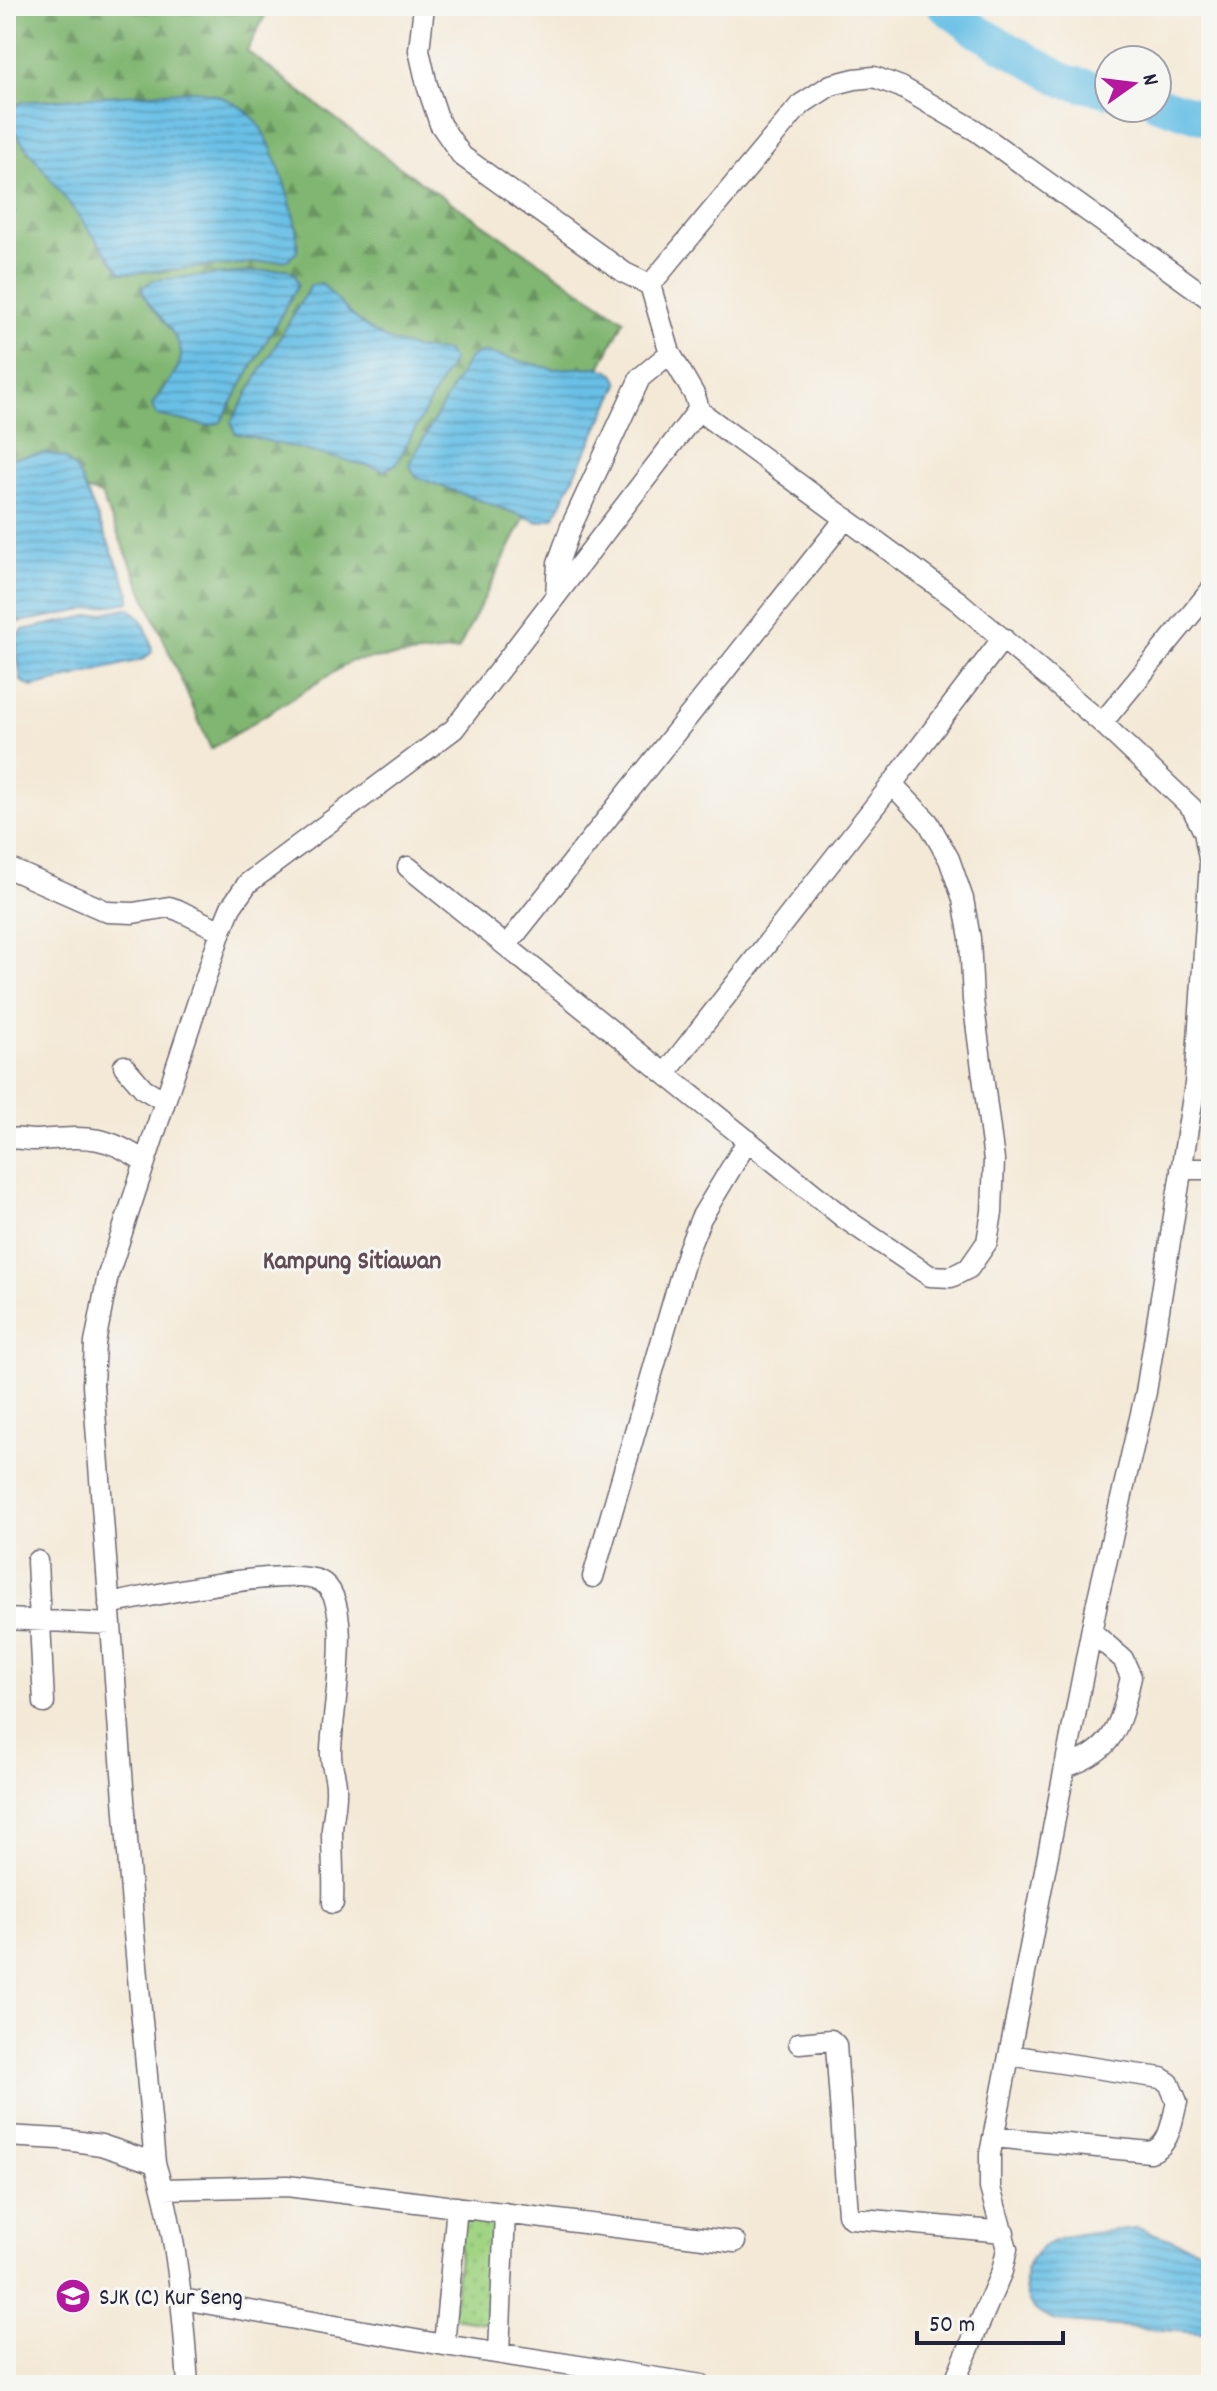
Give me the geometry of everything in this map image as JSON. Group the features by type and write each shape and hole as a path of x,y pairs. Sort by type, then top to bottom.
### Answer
{"street":[{"path":"424,6 419,50 440,124 462,156 625,273 650,285 670,353 695,396 698,410 958,601 1003,638 1102,723 1192,808 1204,832 1210,871 1195,1084 1146,1392 1092,1632 990,2154 990,2188 1007,2249 1002,2271 953,2385"},
{"path":"650,285 800,105 831,85 874,77 901,87 975,130 1211,300"},
{"path":"556,596 558,563 571,527 640,378 670,353"},
{"path":"188,2385 182,2299 163,2189 155,2163 134,1933 93,1385 95,1343 108,1275 231,907 248,883 454,729 698,410"},
{"path":"506,946 846,518"},
{"path":"1102,723 1211,590"},
{"path":"665,1074 1003,638"},
{"path":"408,867 844,1218 930,1276 951,1277 969,1268 987,1242 992,1212 994,1160 963,899 949,859 928,822 892,784"},
{"path":"6,867 108,912 133,913 169,907 221,931"},
{"path":"124,1066 144,1089 165,1101"},
{"path":"6,1140 19,1137 34,1141 54,1137 98,1138 124,1148 145,1162"},
{"path":"593,1577 688,1250 701,1218 748,1140"},
{"path":"1181,1169 1211,1169"},
{"path":"37,1561 44,1703"},
{"path":"6,1619 40,1620 110,1614 193,1588 282,1578 317,1580 325,1584 337,1605 340,1633 331,1753 336,1789 332,1828 333,1903"},
{"path":"1065,1767 1099,1752 1115,1735 1131,1677 1123,1659 1092,1632"},
{"path":"799,2043 831,2040 836,2045 848,2214 851,2218 1004,2232"},
{"path":"993,2137 1150,2152 1164,2145 1177,2102 1169,2083 1161,2078 1009,2055"},
{"path":"6,2136 101,2145 155,2163"},
{"path":"163,2189 287,2186 735,2242"},
{"path":"444,2345 457,2207"},
{"path":"499,2353 505,2213"},
{"path":"182,2299 444,2345 702,2385"}],"green space":[{"path":"6,6 270,6 247,51 395,164 624,320 458,650 352,661 211,749 101,495 6,466"},
{"path":"463,2219 495,2223 486,2323 452,2318"}],"water":[{"path":"196,90 236,104 250,114 263,132 291,204 297,252 287,260 121,272 8,123 10,109 22,102"},
{"path":"286,269 295,274 298,285 221,422 209,426 156,415 152,405 177,369 181,351 170,329 144,296 142,288 153,280"},
{"path":"321,283 375,333 406,346 446,351 453,360 396,464 385,470 235,433 231,422 310,286"},
{"path":"483,352 553,369 598,367 614,373 619,384 554,518 539,522 416,477 409,464 470,357"},
{"path":"46,453 65,458 78,472 130,593 129,602 20,622 13,615 6,542 6,459"},
{"path":"127,608 137,615 148,633 152,652 144,659 32,687 21,681 15,638 23,630"},
{"path":"1137,2228 1211,2253 1211,2334 1056,2321 1039,2313 1031,2305 1025,2287 1027,2268 1035,2254 1048,2244 1082,2234"}],"waterway":[{"path":"944,6 977,31 1065,81 1093,87"},
{"path":"1173,108 1211,120"}],"place":[{"name":"SJK (C) Kur Seng","path":"73,2296"}],"district":[{"name":"Kampung Sitiawan","path":"352,1259"}]}
